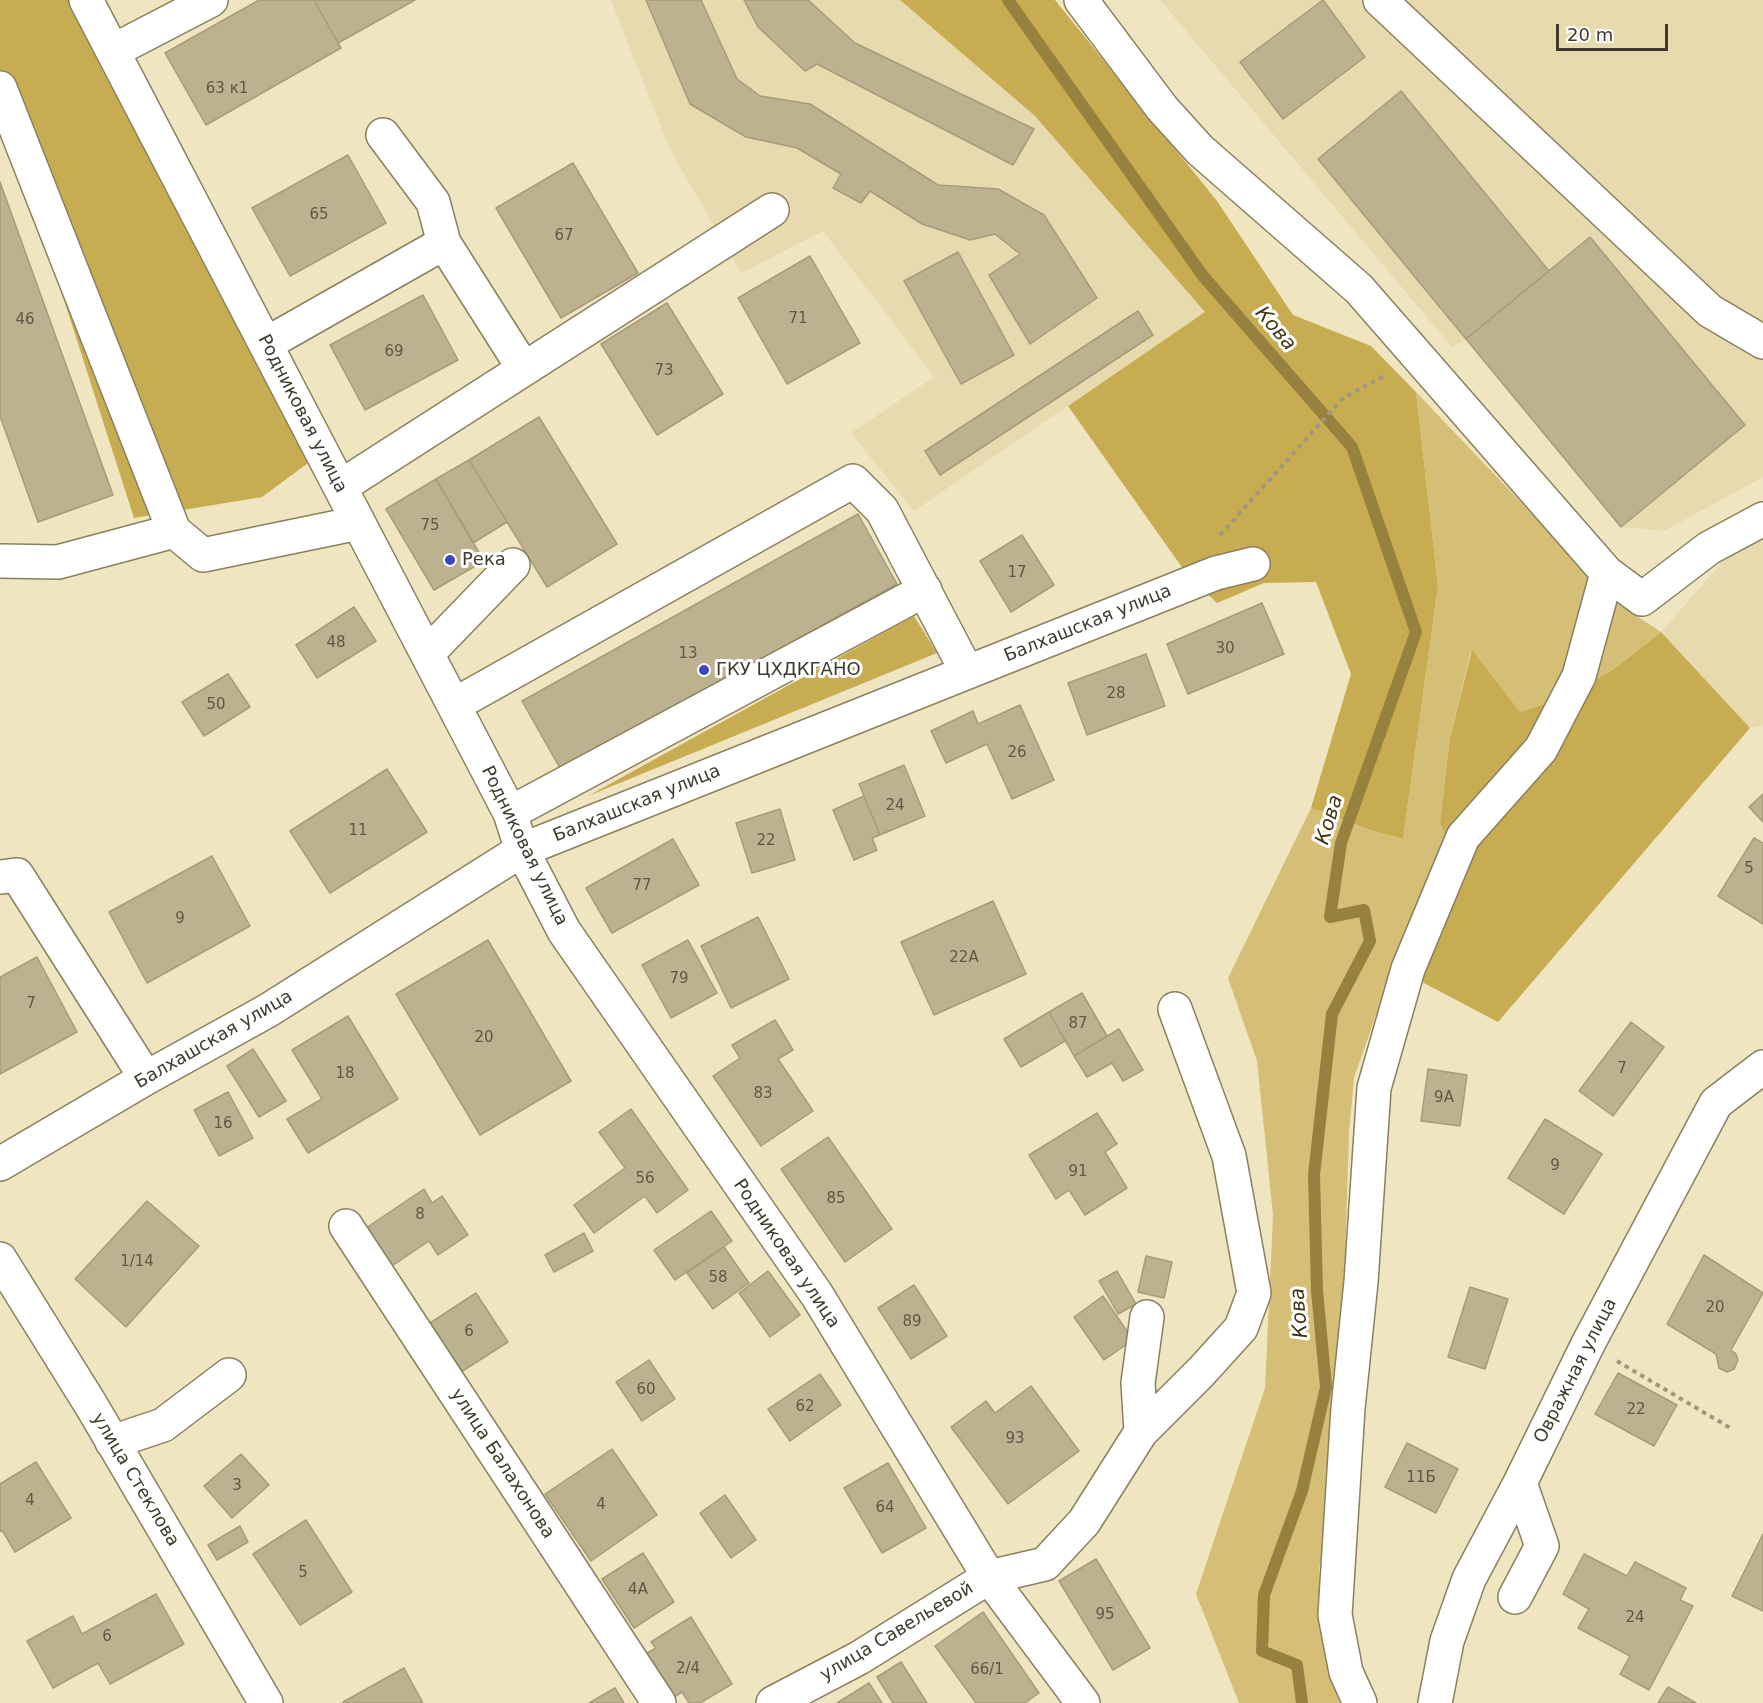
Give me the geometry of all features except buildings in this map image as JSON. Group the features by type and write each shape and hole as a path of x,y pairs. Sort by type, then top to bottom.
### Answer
{"street":[{"name":"Родниковая улица","path":"86,0 510,813 522,850 564,931 817,1295 989,1577 1083,1703"},
{"path":"112,51 211,0"},
{"path":"1081,0 1177,125 1200,150 1359,289 1607,573 1642,598 1709,548 1763,519"},
{"path":"1380,0 1710,311 1763,342"},
{"path":"0,88 174,531 203,555 358,523"},
{"path":"383,135 433,202 444,243 524,369"},
{"path":"340,487 772,210"},
{"path":"266,344 444,243"},
{"path":"454,705 853,481 882,510 967,672"},
{"path":"0,561 58,562 174,531"},
{"name":"Балхашская улица","path":"0,1164 146,1078 267,1011 522,850 1216,573 1253,564"},
{"path":"427,654 513,565"},
{"path":"1360,1703 1346,1672 1335,1615 1348,1408 1362,1282 1374,1088 1408,969 1463,837 1541,749 1579,676 1607,573"},
{"path":"510,813 926,590"},
{"path":"0,877 17,875 146,1078"},
{"name":"улица Савельевой","path":"773,1703 859,1658 989,1577 1045,1564 1084,1522 1141,1432 1241,1328 1254,1293 1229,1156 1175,1009"},
{"name":"Овражная улица","path":"1435,1703 1447,1641 1469,1580 1520,1483 1588,1344 1716,1103 1763,1067"},
{"name":"улица Балахонова","path":"346,1226 659,1703"},
{"name":"улица Стеклова","path":"0,1259 112,1442 266,1703"},
{"path":"1141,1432 1138,1383 1147,1317"},
{"path":"112,1442 163,1425 229,1375"},
{"path":"1515,1597 1542,1546 1520,1483"}],"path":[{"path":"1219,536 1343,398 1386,374"},
{"path":"1588,1344 1732,1429"}],"shaded area":[{"path":"0,0 75,0 315,458 262,497 134,518 55,272 0,131"},
{"path":"611,0 900,0 1035,116 1205,312 914,511 851,433 934,377 823,231 741,273 669,148"},
{"path":"900,0 1055,0 1217,201 1293,315 1371,346 1416,392 1438,586 1403,839 1370,830 1311,808 1351,674 1316,582 1264,583 1217,603 1186,573 1068,406 1205,312 1035,116"},
{"path":"1160,0 1763,0 1763,477 1664,531 1621,527 1466,339 1452,347"},
{"path":"1416,392 1618,604 1661,632 1614,669 1566,697 1520,712 1471,651 1450,738 1440,821 1450,847 1422,982 1398,952 1354,1078 1349,1133 1342,1359 1331,1506 1319,1569 1324,1633 1347,1703 1239,1703 1196,1594 1265,1388 1273,1215 1257,1061 1228,978 1311,808 1370,830 1403,839 1438,586"},
{"path":"1763,529 1763,725 1750,728 1661,632 1741,541"},
{"path":"914,616 937,653 588,796"},
{"path":"1661,632 1750,728 1498,1022 1422,982 1450,847 1440,822 1450,738 1472,650 1520,712 1566,697 1614,669"}],"waterway":[{"name":"Кова","path":"1008,0 1203,276 1352,447 1416,632 1341,843 1330,917 1364,910 1370,941 1332,1014 1314,1175 1317,1291 1326,1387 1302,1491 1264,1595 1262,1651 1297,1665 1302,1703"}],"place":[{"name":"Река","path":"450,560"},
{"name":"ГКУ ЦХДКГАНО","path":"704,670"}]}
